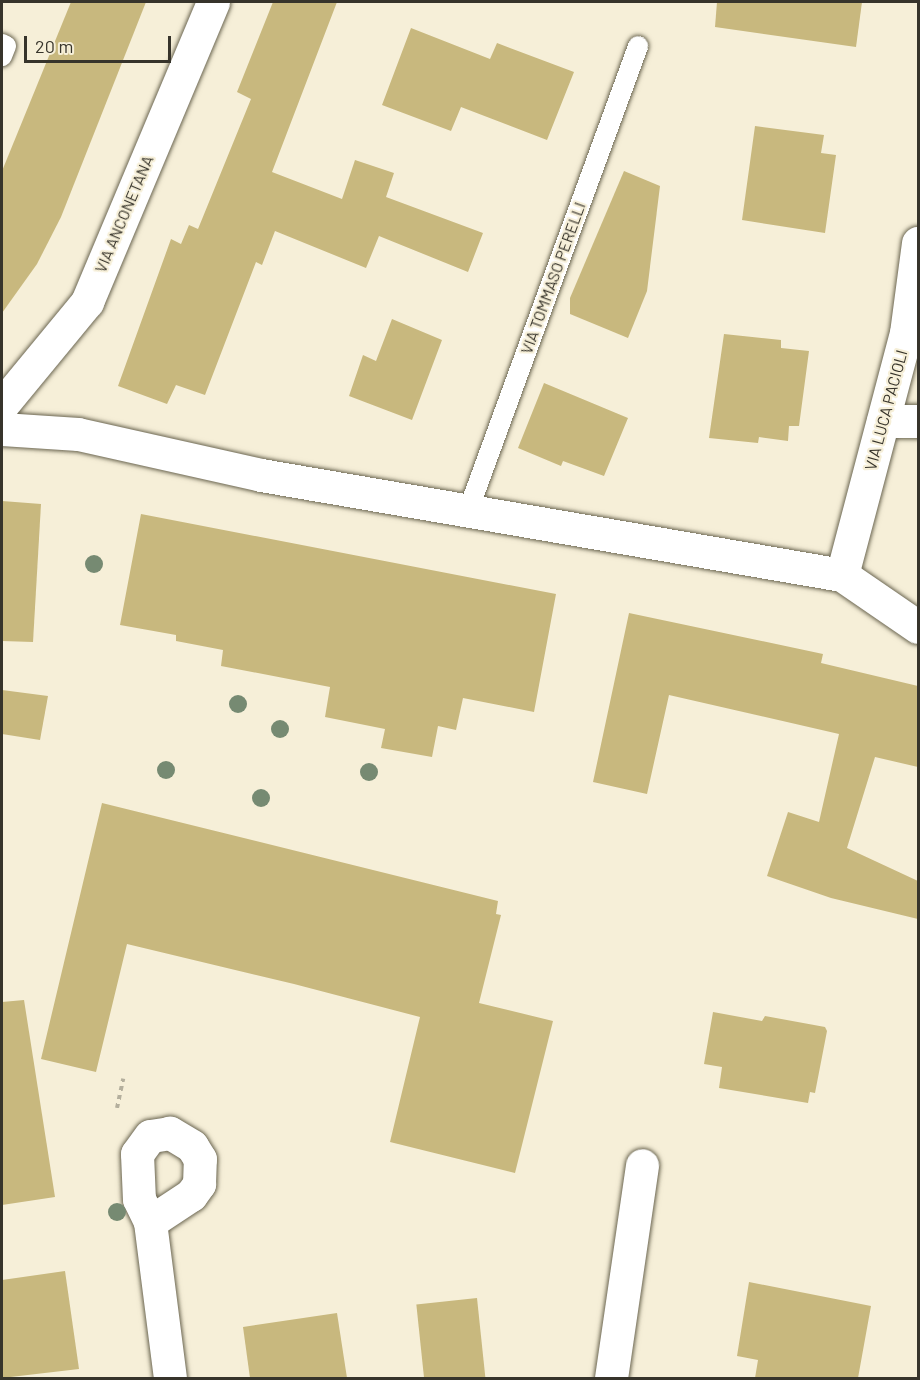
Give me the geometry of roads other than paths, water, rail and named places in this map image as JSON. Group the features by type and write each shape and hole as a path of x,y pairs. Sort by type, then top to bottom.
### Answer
{"street":[{"name":"VIA ANCONETANA","path":"2,405 87,302 213,2"},
{"name":"VIA LUCA PACIOLI","path":"842,575 906,333 918,243"},
{"path":"883,422 918,421"},
{"path":"2,429 78,434 261,475 842,575 918,627"},
{"path":"611,1378 642,1165"},
{"path":"150,1222 170,1378"}],"lane":[{"path":"2,44 6,46 2,56"},
{"name":"VIA TOMMASO PERELLI","path":"468,511 638,46"}]}
